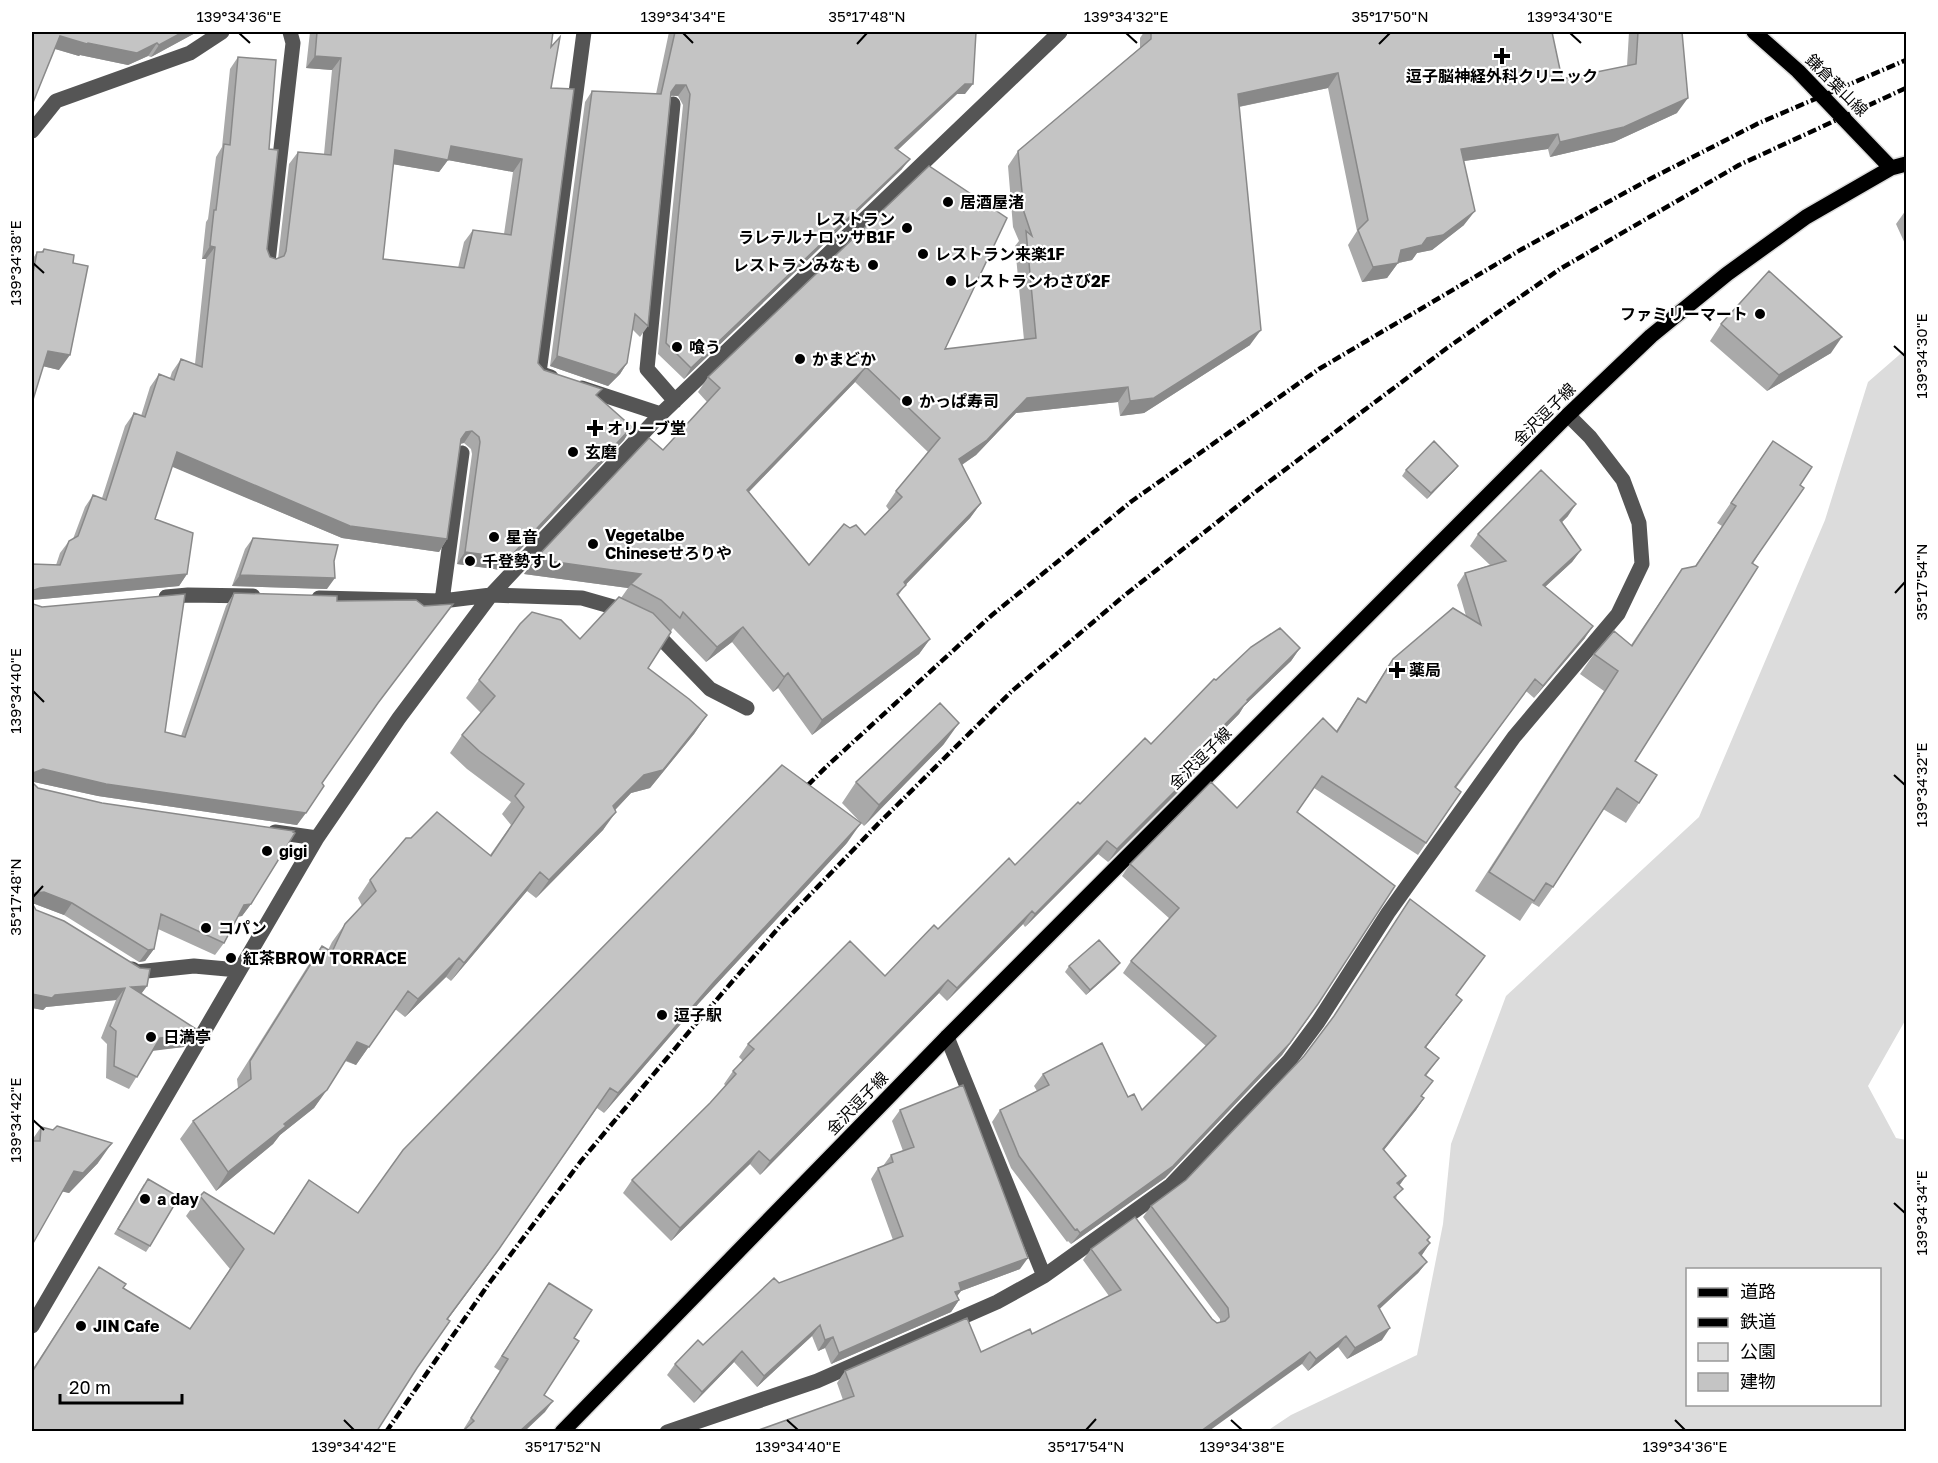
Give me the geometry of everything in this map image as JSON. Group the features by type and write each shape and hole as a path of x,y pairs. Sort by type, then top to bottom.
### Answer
{"main road":[{"name":"鎌倉葉山線","path":"1754,32 1798,71 1891,168"},
{"name":"金沢逗子線","path":"562,1431 947,1037 1568,415 1651,336 1727,274 1806,217 1891,168 1906,164"}],"street":[{"path":"34,124 56,101 190,53 222,32"},
{"path":"268,262 292,43 290,32"},
{"path":"584,32 539,373 661,414"},
{"path":"32,1326 317,838 399,718 491,595 661,414 1060,32"},
{"path":"673,104 647,369 675,401"},
{"path":"667,1431 817,1381 997,1302 1044,1276 1132,1220 1171,1185 1289,1060 1318,1022 1388,913 1514,737 1618,614 1642,564 1639,523 1623,480 1590,437 1568,415"},
{"path":"442,601 462,453"},
{"path":"155,598 189,595 269,597"},
{"path":"304,598 442,601 491,595 582,598 617,608 646,623 710,689 747,708"},
{"path":"258,830 317,838"},
{"path":"118,960 137,972 194,966 238,970"},
{"path":"947,1037 1044,1276"}],"green space":[{"path":"1906,349 1906,1019 1868,1086 1896,1138 1906,1140 1906,1431 1267,1431 1291,1415 1417,1355 1443,1224 1451,1144 1506,996 1699,817 1825,520 1868,382"}],"building":[{"path":"32,32 183,32 159,45 157,43 137,53 87,44 60,36 32,105"},
{"path":"317,32 553,32 551,47 560,37 551,88 574,89 538,363 544,370 602,389 596,395 632,427 509,558 465,552 480,442 479,437 472,431 466,432 461,439 447,539 350,526 177,452 155,519 193,533 187,574 40,588 34,590 32,597 32,564 60,565 69,541 78,536 93,495 106,500 134,413 145,417 159,374 174,380 181,359 202,367 215,247 210,246 214,210 216,210 224,144 230,145 238,57 276,60 269,149 278,150 267,249 270,257 276,259 284,256 286,251 298,152 331,155 341,58 315,56","holes":["451,146 522,159 511,235 473,230 464,268 383,259 395,150 448,160"]},
{"path":"675,32 976,32 973,84 965,84 895,148 910,159 691,368 666,343 690,94 686,85 676,85 671,92 648,326 635,314 627,363 616,375 557,356 592,91 661,94"},
{"path":"1151,32 1552,32 1562,79 1636,64 1638,32 1682,32 1688,98 1624,127 1560,142 1558,134 1461,149 1475,211 1443,235 1427,238 1422,245 1401,250 1398,263 1373,267 1358,230 1368,220 1338,73 1238,94 1261,330 1154,398 1130,401 1128,387 1027,398 987,440 959,459 981,503 904,582 906,585 897,594 930,639 822,720 788,673 784,677 743,627 717,647 683,612 680,618 661,600 631,584 641,574 535,559 649,438 663,450 720,388 708,377 929,166 1007,218 945,349 1036,338 1026,231 1032,236 1024,212 1018,151 1151,39","holes":["866,367 940,438 896,491 902,497 865,535 856,525 850,528 844,524 809,565 747,490"]},
{"path":"44,249 74,255 73,263 88,266 70,355 48,351 32,403 32,278 37,252 43,252"},
{"name":"ファミリーマート","path":"1769,271 1842,337 1779,375 1721,324"},
{"path":"1434,441 1458,466 1431,493 1406,470"},
{"path":"1773,441 1812,467 1800,485 1804,488 1752,563 1758,567 1635,761 1657,775 1639,803 1617,788 1553,887 1546,883 1534,901 1489,872 1618,671 1594,654 1614,631 1632,646 1682,569 1696,566 1736,506 1731,503"},
{"path":"1541,470 1576,504 1560,520 1581,550 1543,585 1593,626 1543,686 1535,679 1455,787 1461,792 1426,843 1322,776 1297,812 1395,886 1290,1043 1173,1166 1080,1233 1077,1229 1075,1230 1019,1156 1000,1110 1049,1085 1043,1074 1102,1043 1128,1097 1134,1094 1142,1110 1216,1036 1131,961 1179,908 1130,864 1211,782 1237,808 1323,718 1337,732 1358,698 1366,703 1393,659 1453,608 1481,625 1465,573 1506,561 1478,534"},
{"path":"253,538 338,545 334,561 335,578 240,575"},
{"path":"234,593 337,596 337,601 416,600 424,606 453,604 378,703 322,783 324,786 306,813 106,784 43,769 33,773 32,782 32,600 33,604 42,607 185,594 165,732 185,737"},
{"path":"619,597 653,613 671,632 648,668 707,715 663,770 644,775 613,806 616,812 549,880 540,872 464,963 459,958 418,999 408,991 369,1047 357,1042 327,1090 228,1172 193,1121 251,1079 250,1061 322,946 332,952 345,924 376,891 370,880 406,838 411,838 437,812 491,856 524,807 515,796 524,784 479,751 462,735 495,696 479,680 520,624 532,612 561,620 580,639"},
{"path":"1280,628 1300,648 1190,760 1198,768 1117,849 1107,841 1035,914 1032,911 957,988 948,980 770,1161 759,1151 680,1228 632,1180 736,1074 733,1071 754,1049 748,1044 850,941 885,976 934,925 938,929 1009,858 1015,865 1145,738 1151,744 1214,679 1216,680 1251,647"},
{"path":"940,703 959,723 879,805 856,782"},
{"path":"782,765 861,823 713,983 618,1093 610,1088 499,1249 447,1319 450,1321 377,1431 32,1431 32,1372 99,1267 126,1284 123,1288 190,1329 244,1249 200,1196 204,1192 274,1234 309,1180 358,1213 403,1150"},
{"path":"32,782 38,788 102,803 294,831 295,833 251,904 244,905 224,943 161,914 154,949 148,950 72,903 44,892 35,893 32,897"},
{"path":"1410,899 1485,956 1456,995 1462,1000 1425,1047 1439,1058 1425,1075 1433,1081 1421,1096 1424,1098 1383,1149 1406,1176 1397,1183 1403,1189 1394,1197 1430,1237 1427,1240 1430,1243 1419,1253 1427,1262 1378,1306 1390,1328 1355,1348 1346,1336 1316,1359 1310,1352 1201,1431 756,1431 854,1396 845,1371 967,1318 981,1352 1030,1329 1032,1334 1121,1290 1091,1249 1135,1217 1212,1319 1217,1323 1225,1321 1229,1317 1228,1308 1151,1206 1186,1180 1304,1056 1334,1016"},
{"path":"32,903 36,910 64,921 140,968 150,969 147,986 131,987 196,1029 192,1035 160,1038 137,1077 114,1066 116,1031 110,1026 125,988 55,995 52,998 32,994"},
{"path":"1099,940 1120,963 1090,990 1069,966"},
{"path":"963,1085 1028,1258 959,1283 961,1290 955,1292 959,1300 839,1353 833,1337 825,1340 820,1325 764,1376 742,1351 702,1392 675,1364 698,1340 703,1345 774,1278 779,1283 903,1236 878,1168 893,1162 891,1155 914,1147 900,1110"},
{"path":"57,1126 112,1143 83,1173 74,1171 32,1245 32,1141 40,1141 41,1127 53,1130"},
{"path":"148,1179 179,1197 150,1246 118,1229"},
{"path":"549,1283 592,1310 574,1338 579,1341 544,1395 553,1401 520,1431 463,1431 474,1421 471,1418 508,1359 502,1356"}],"railway":[{"path":"796,797 992,615 1132,501 1319,369 1522,249 1650,179 1759,123 1906,60"},
{"path":"386,1432 490,1282 581,1161 688,1033 781,925 879,823 1012,691 1125,595 1254,493 1447,348 1560,269 1739,165 1906,88"}],"place":[{"name":"逗子脳神経外科クリニック","path":"1502,56"},
{"name":"居酒屋渚","path":"948,202"},
{"name":"レストラン ラレテルナロッサB1F","path":"907,228"},
{"name":"レストラン来楽1F","path":"923,254"},
{"name":"レストランみなも","path":"873,265"},
{"name":"レストランわさび2F","path":"951,281"},
{"name":"ファミリーマート","path":"1760,314"},
{"name":"喰う","path":"677,347"},
{"name":"かまどか","path":"800,359"},
{"name":"かっぱ寿司","path":"907,401"},
{"name":"オリーブ堂","path":"595,428"},
{"name":"玄磨","path":"573,452"},
{"name":"星音","path":"494,537"},
{"name":"Vegetalbe Chineseせろりや","path":"593,544"},
{"name":"千登勢すし","path":"470,561"},
{"name":"薬局","path":"1397,670"},
{"name":"gigi","path":"267,851"},
{"name":"コパン","path":"206,928"},
{"name":"紅茶BROW TORRACE","path":"231,958"},
{"name":"逗子駅","path":"662,1015"},
{"name":"日満亭","path":"151,1037"},
{"name":"a day","path":"145,1199"},
{"name":"JIN Cafe","path":"81,1326"}]}
